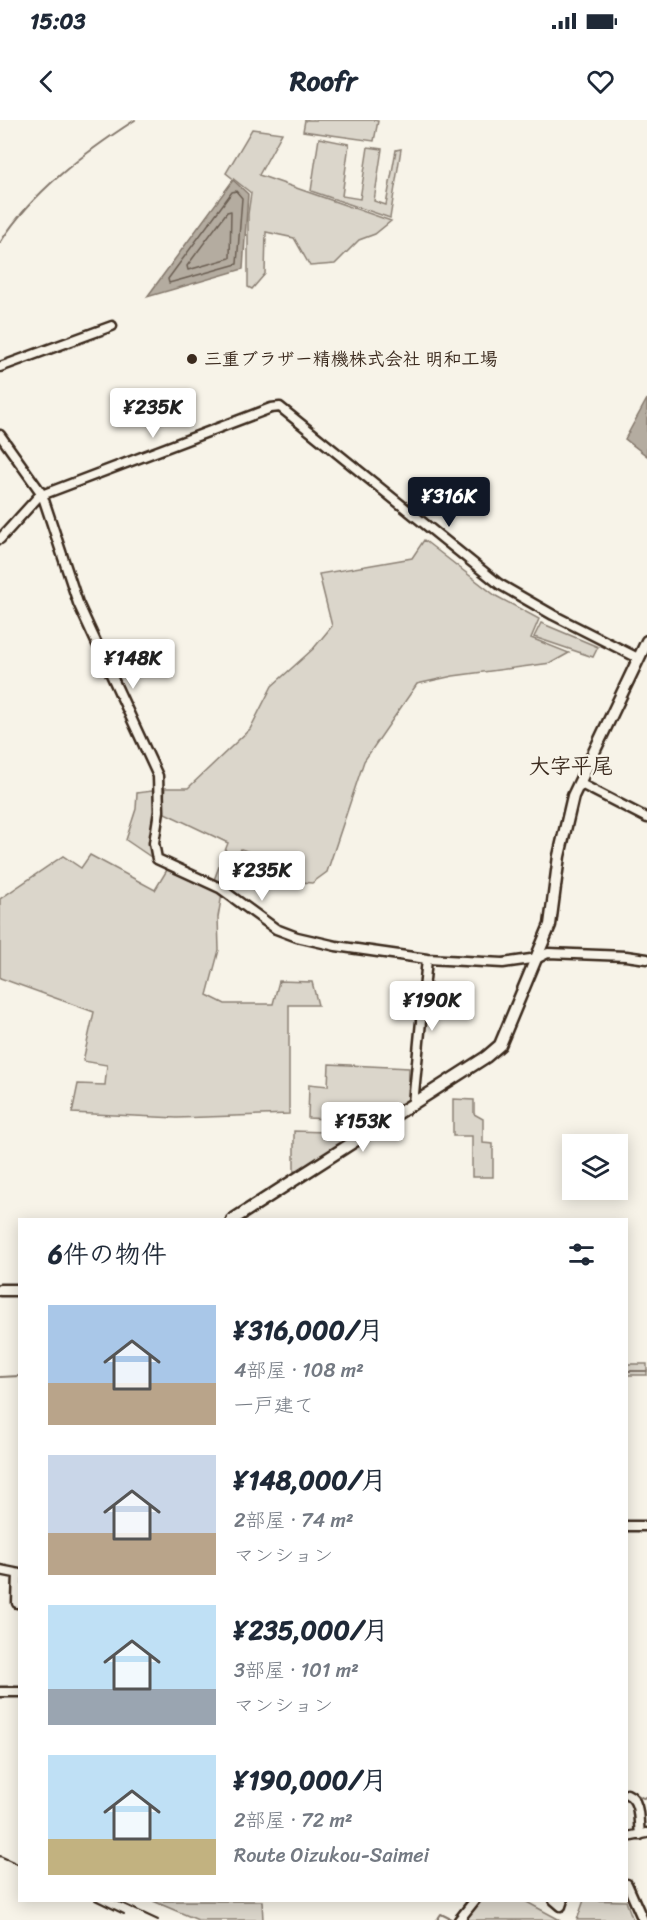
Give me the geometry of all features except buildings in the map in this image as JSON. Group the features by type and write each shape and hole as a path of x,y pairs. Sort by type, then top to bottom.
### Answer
{"main road":[{"path":"235,1218 486,1057 500,1045 550,925 559,856 571,802 647,641"},
{"path":"0,1290 18,1290"}],"street":[{"path":"0,368 112,326"},
{"path":"0,539 33,500 42,494 271,408 280,407 499,585 638,658"},
{"path":"0,435 42,494 78,603 158,776 159,811 154,843 157,859 220,888 276,929 336,946 427,959 503,963 538,958 548,953 582,953 647,959"},
{"path":"579,783 647,818"},
{"path":"412,1104 427,959"},
{"path":"628,1526 647,1526"},
{"path":"0,1570 18,1574"},
{"path":"17,1604 18,1589"},
{"path":"0,1692 18,1692"},
{"path":"628,1794 633,1797 637,1804 643,1834 628,1837"},
{"path":"628,1886 643,1920"},
{"path":"459,1920 474,1902"}],"shaded area":[{"path":"305,120 378,121 374,141 303,131"},
{"path":"252,129 282,133 259,175 391,221 375,234 359,240 335,264 310,266 294,238 266,232 265,274 252,289 248,287 248,214 251,193 226,173"},
{"path":"319,138 349,144 342,196 360,199 368,147 382,149 374,201 386,205 396,150 401,149 390,218 311,191"},
{"path":"424,540 496,596 539,619 531,638 569,653 551,663 453,676 417,684 364,761 327,872 312,883 289,881 291,867 241,849 225,886 214,880 228,843 163,812 156,814 149,842 151,857 126,840 136,809 137,793 152,791 157,799 164,798 165,788 188,788 250,729 272,686 313,649 332,626 319,574 412,558"},
{"path":"541,623 598,647 593,657 534,637"},
{"path":"90,855 155,890 167,870 188,877 222,894 218,917 219,950 207,995 225,1004 273,1004 279,981 312,982 318,1005 289,1005 289,1114 177,1118 72,1113 78,1084 105,1085 107,1065 83,1061 94,1012 0,978 0,899 63,856 81,868"},
{"path":"329,1064 409,1068 408,1103 294,1176 294,1131 326,1132 327,1119 308,1118 309,1084 328,1086"},
{"path":"453,1099 474,1100 474,1114 483,1119 483,1143 493,1144 493,1177 472,1177 472,1136 453,1136"},
{"path":"628,1364 647,1364 647,1375 628,1375"},
{"path":"155,1902 262,1902 263,1920 198,1920"},
{"path":"468,1902 527,1902 560,1920 455,1920"},
{"path":"583,1902 626,1902 633,1920 577,1920"}],"water":[{"path":"233,180 248,194 243,269 147,297"},
{"path":"647,399 647,456 625,439"}],"waterway":[{"path":"0,243 13,224 43,190 78,160 135,120"},
{"path":"628,1371 647,1371"},
{"path":"0,1377 18,1376"},
{"path":"628,1790 643,1798 647,1797"},
{"path":"453,1920 466,1902"},
{"path":"437,1920 441,1914 453,1920"}],"railway":[{"path":"0,1856 18,1864"},
{"path":"99,1902 124,1914"},
{"path":"119,1902 158,1920"}],"place":[{"name":"三重ブラザー精機株式会社 明和工場","path":"192,359"}],"district":[{"name":"大字平尾","path":"571,766"}]}
